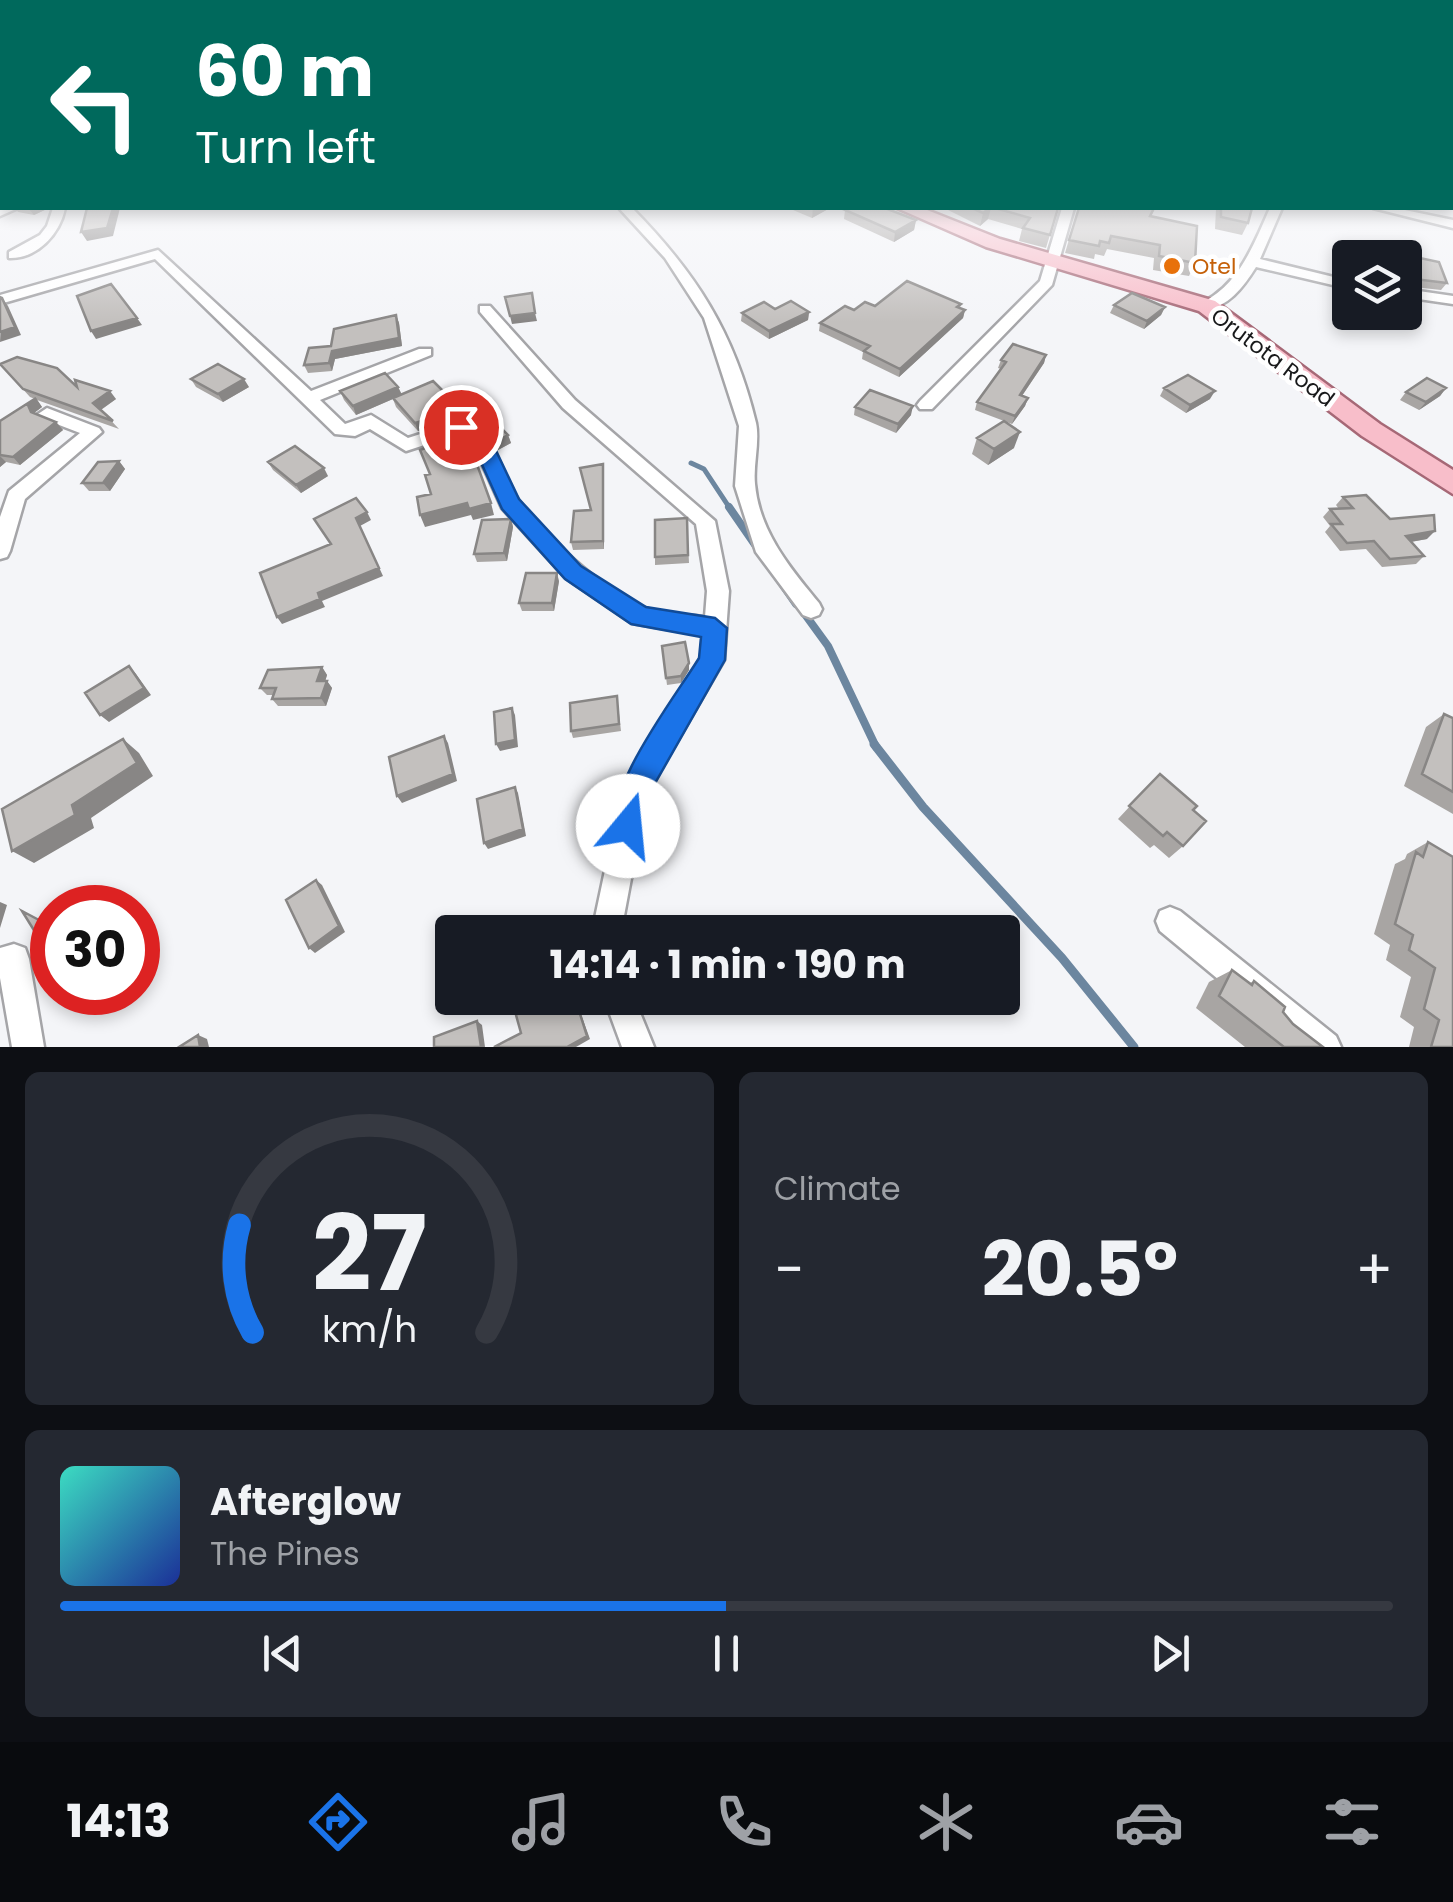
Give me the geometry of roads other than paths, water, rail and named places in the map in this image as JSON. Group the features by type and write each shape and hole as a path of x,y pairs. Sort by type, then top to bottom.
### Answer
{"main road":[{"name":"Orutota Road","path":"947,225 993,244 1207,306 1371,430 1453,484"}],"street":[{"path":"14,255 46,239 56,225"},
{"path":"641,225 670,255 712,318 748,426 745,486 766,552 811,610"},
{"path":"926,405 1047,282 1063,225"},
{"path":"1207,306 1226,298 1254,262 1269,225"},
{"path":"0,300 158,254 341,430 355,430 371,421 406,445 461,427 482,443 510,503 573,572 640,617 715,628"},
{"path":"1254,262 1332,281"},
{"path":"1422,295 1453,300"},
{"path":"484,310 569,404 705,521 718,591 712,660 634,790 610,915"},
{"path":"306,399 425,352"},
{"path":"0,552 16,496 93,432 47,414"},
{"path":"1170,921 1325,1047"},
{"path":"0,963 14,959 28,1047"},
{"path":"625,1015 638,1047"}],"waterway":[{"path":"691,463 704,469 730,508"},
{"path":"730,508 796,604"},
{"path":"804,613 828,646 875,746"},
{"path":"875,746 923,807 1062,958 1134,1047"}],"place":[{"name":"Otel","path":"1172,266"}]}
